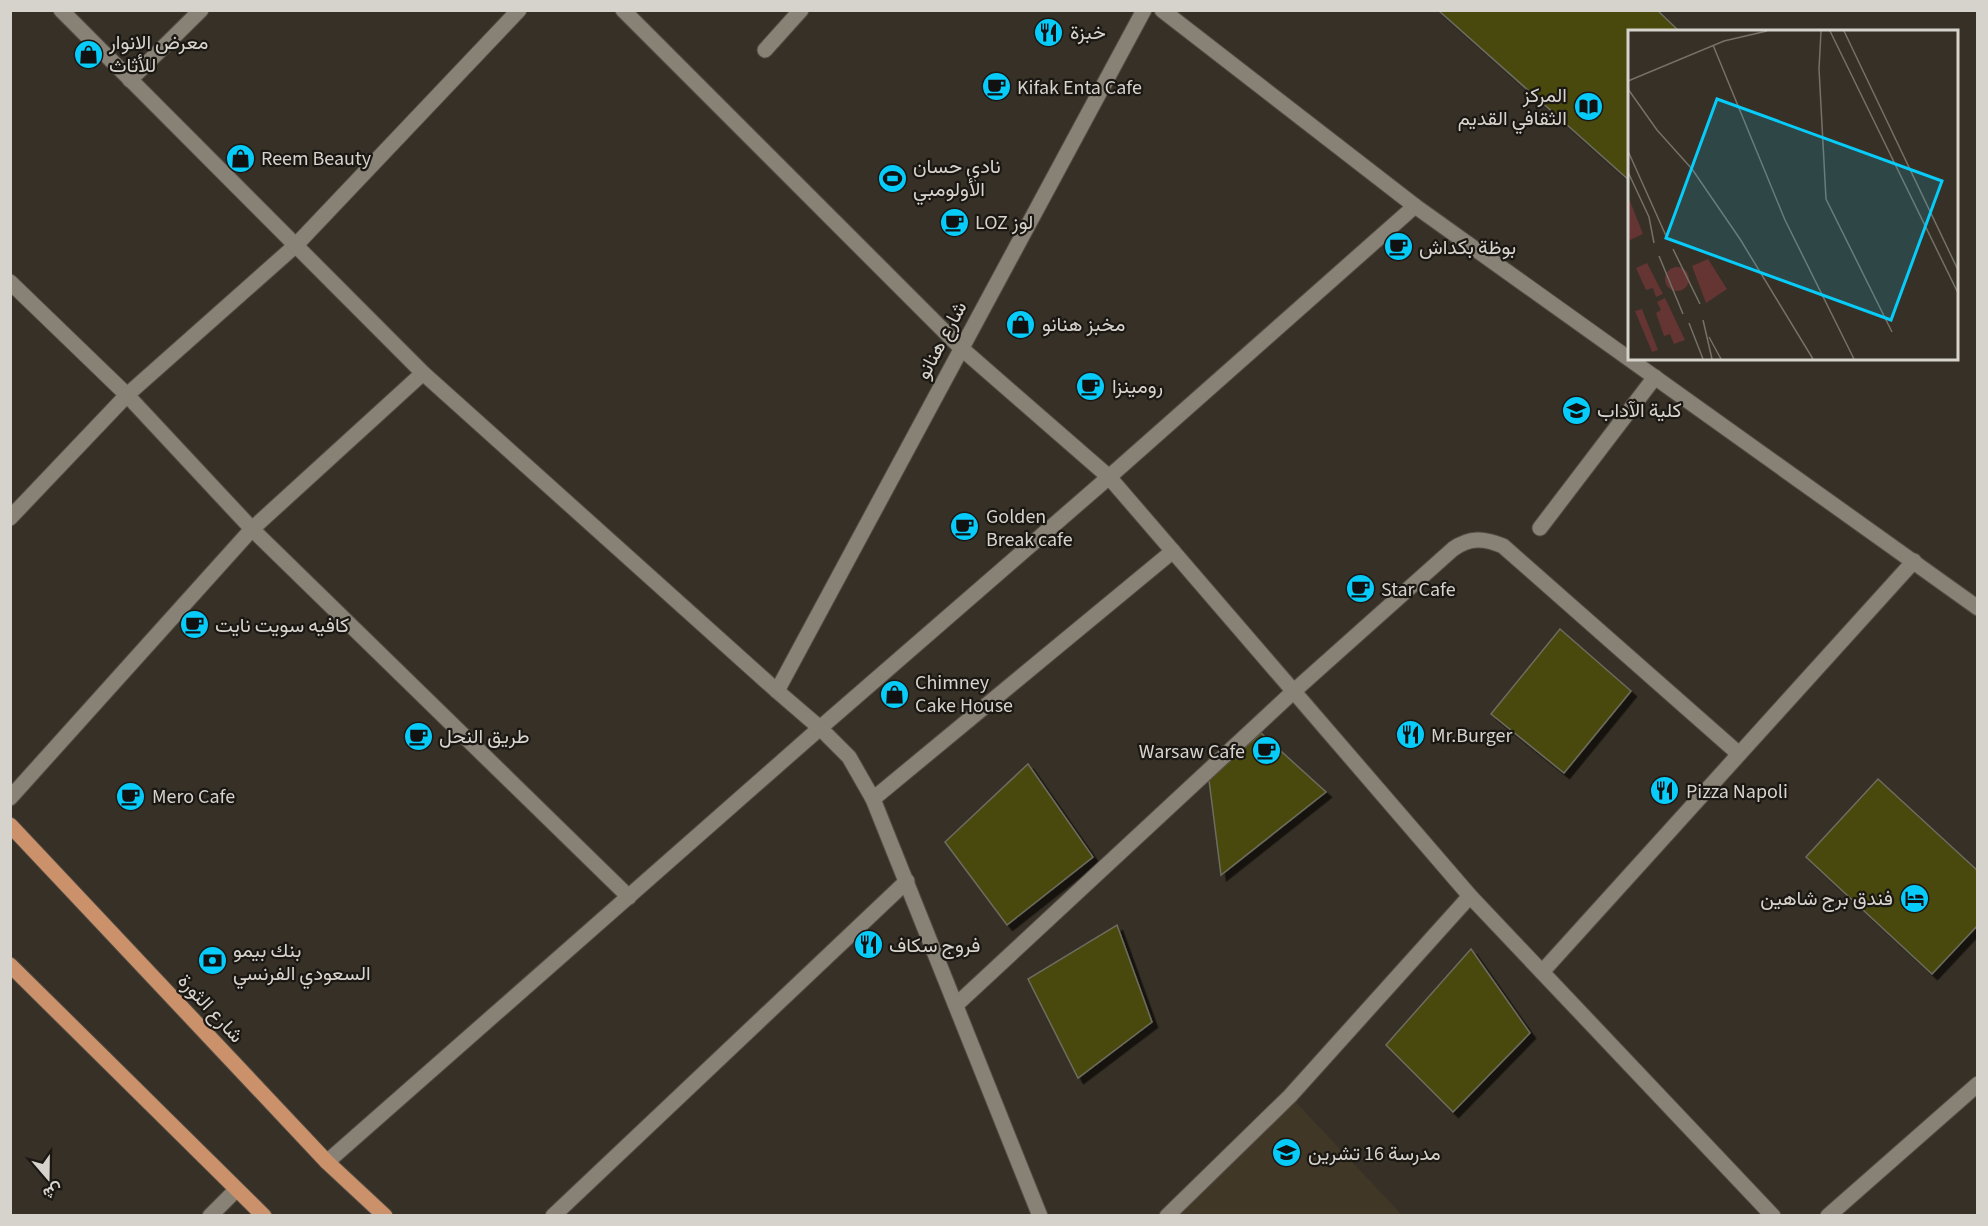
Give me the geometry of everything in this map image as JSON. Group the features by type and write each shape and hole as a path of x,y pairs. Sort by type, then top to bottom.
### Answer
{"main road":[{"name":"شارع الثورة","path":"10,825 327,1162 385,1215"},
{"path":"10,965 236,1190 264,1215"}],"street":[{"path":"61,10 423,373 820,728 849,757 873,799 1040,1215"},
{"path":"130,80 201,10"},
{"path":"10,518 127,395 296,245 519,10"},
{"path":"622,10 961,348 1109,477 1470,896 1773,1215"},
{"path":"765,50 801,10"},
{"name":"شارع هنانو","path":"777,691 1144,10"},
{"path":"1162,10 1415,206 1628,358"},
{"path":"327,1162 1415,206"},
{"path":"10,282 127,395 252,529 629,897"},
{"path":"1631,360 1977,608"},
{"path":"10,798 252,529 423,373"},
{"path":"1540,528 1655,377"},
{"path":"956,1005 1294,691 1461,544 1479,539 1503,546 1739,754"},
{"path":"873,799 1173,551"},
{"path":"1542,972 1914,561"},
{"path":"553,1215 907,881"},
{"path":"1172,1214 1290,1096 1470,896"},
{"path":"1828,1215 1977,1084"},
{"path":"210,1215 236,1190"}],"shaded area":[{"name":"مدرسة 16 تشرين","path":"1290,1096 1402,1215 1177,1216"}],"building":[{"name":"المركز الثقافي القديم","path":"1438,10 1657,10 1678,30 1628,30 1628,179"},
{"path":"1560,629 1631,691 1564,773 1491,714"},
{"path":"1261,733 1326,792 1221,875 1209,780"},
{"path":"1028,764 1093,857 1007,925 945,842"},
{"name":"فندق برج شاهين","path":"1878,779 1978,871 1978,925 1932,974 1806,857"},
{"path":"1117,925 1152,1022 1078,1078 1028,979"},
{"path":"1471,949 1530,1033 1453,1112 1386,1045"}],"place":[{"name":"خبزة","path":"1049,32"},
{"name":"معرض الانوار للأثاث","path":"88,54"},
{"name":"Kifak Enta Cafe","path":"996,87"},
{"name":"المركز الثقافي القديم","path":"1588,106"},
{"name":"Reem Beauty","path":"240,158"},
{"name":"نادي حسان الأولومبي","path":"892,178"},
{"name":"LOZ لوز","path":"954,222"},
{"name":"بوظة بكداش","path":"1398,247"},
{"name":"مخبز هنانو","path":"1021,324"},
{"name":"رومينزا","path":"1091,386"},
{"name":"كلية الآداب","path":"1576,410"},
{"name":"Golden Break cafe","path":"965,527"},
{"name":"Star Cafe","path":"1360,589"},
{"name":"كافيه سويت نايت","path":"194,625"},
{"name":"Chimney Cake House","path":"894,694"},
{"name":"Mr.Burger","path":"1410,735"},
{"name":"طريق النحل","path":"418,736"},
{"name":"Warsaw Cafe","path":"1266,751"},
{"name":"Pizza Napoli","path":"1665,791"},
{"name":"Mero Cafe","path":"131,796"},
{"name":"فندق برج شاهين","path":"1914,898"},
{"name":"فروج سكاف","path":"868,945"},
{"name":"بنك بيمو السعودي الفرنسي","path":"212,961"},
{"name":"مدرسة 16 تشرين","path":"1287,1153"}]}
